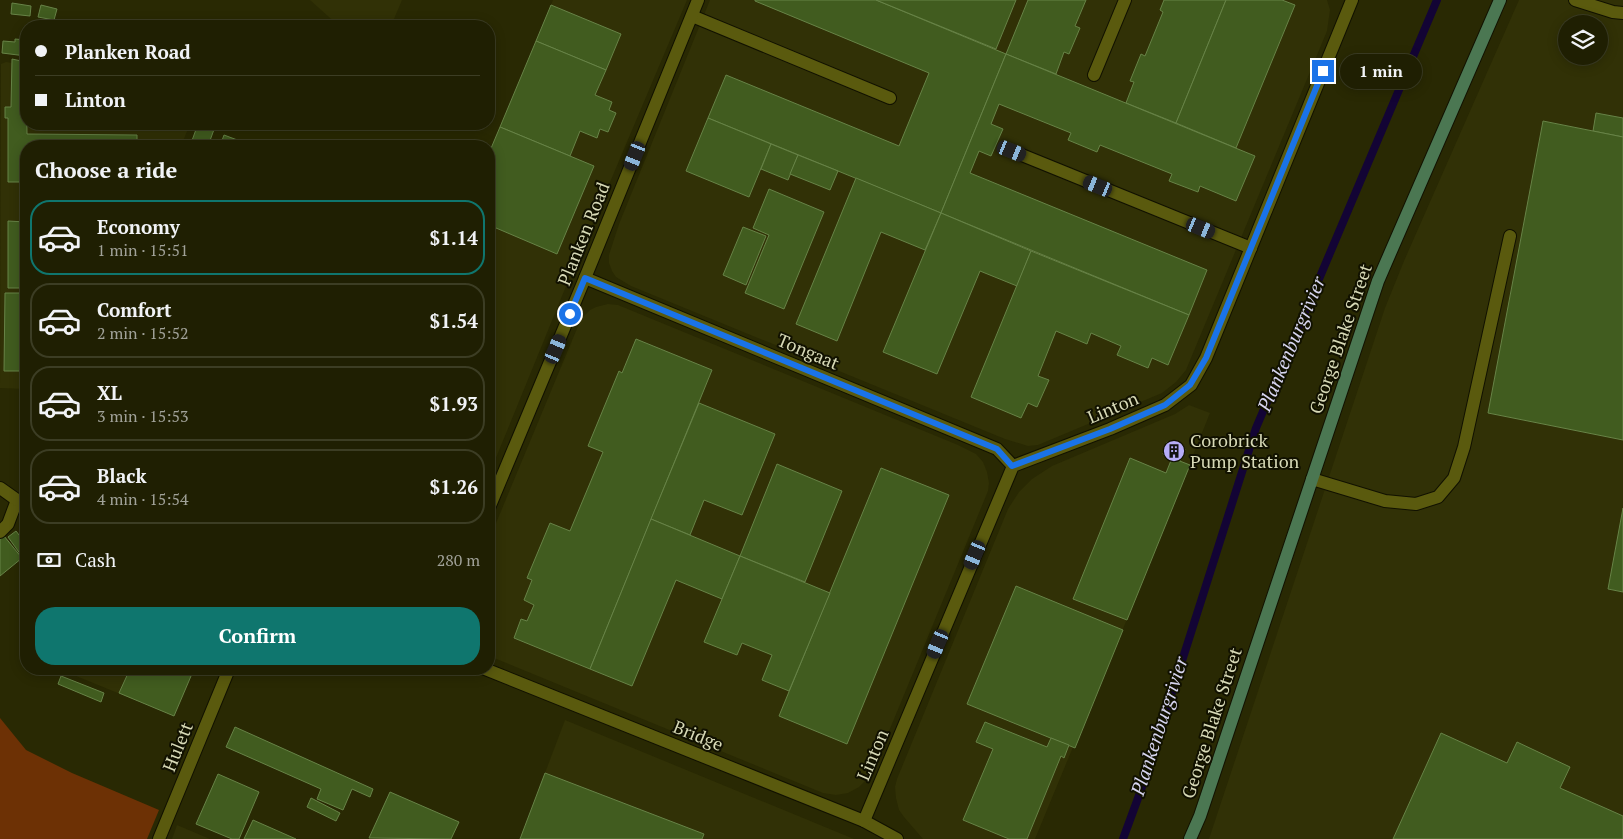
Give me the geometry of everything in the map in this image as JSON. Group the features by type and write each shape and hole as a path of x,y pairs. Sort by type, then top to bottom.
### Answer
{"street":[{"name":"Planken Road","path":"495,494 698,0"},
{"path":"1094,75 1125,0"},
{"name":"Linton","path":"864,821 1012,466 1110,429 1165,405 1190,385 1206,358 1352,0"},
{"name":"George Blake Street","path":"1190,839 1200,816 1378,281 1500,0"},
{"path":"1575,0 1613,12 1623,13"},
{"path":"692,16 890,98"},
{"path":"1012,151 1250,248"},
{"path":"1312,479 1386,501 1416,504 1438,497 1454,478 1464,447 1510,236"},
{"name":"Tongaat","path":"585,278 997,449 1012,466"},
{"path":"0,488 20,500"},
{"path":"0,532 8,524 20,504"},
{"name":"Bridge","path":"495,673 864,821 897,839"},
{"name":"Hulett","path":"160,839 227,675"}],"shaded area":[{"path":"310,0 402,0 394,20 332,20"},
{"path":"553,0 687,0 495,460 495,140"},
{"path":"710,0 1327,0 1330,10 1327,31 1186,370 1176,382 1162,393 1038,445 1028,446 1005,439 631,286 616,277 609,263 609,255 619,224"},
{"path":"1519,0 1623,0 1623,839 1209,839 1385,308"},
{"path":"6,62 20,64 20,130 188,130 183,140 20,140 20,389 0,388 1,64"},
{"path":"608,304 618,305 958,445 976,454 983,462 989,483 988,491 873,770 859,787 848,793 836,795 823,793 495,658 495,526 581,319 596,307"},
{"path":"1189,405 1210,413 1075,748 1073,747 1035,839 923,839 899,810 895,787 897,779 1008,509 1019,492 1032,479 1052,466 1175,414"},
{"path":"74,675 191,675 174,716"},
{"path":"0,718 26,750 72,773 159,810 147,839 0,839"},
{"path":"565,720 854,839 520,839"},
{"path":"177,825 210,839 172,839"}],"building":[{"path":"755,0 876,0 1006,54 941,213 708,118 726,75 899,146 929,73"},
{"path":"876,0 1016,0 996,49"},
{"path":"1028,0 1086,0 1075,26 1080,28 1069,54 1064,52 1056,74 1006,54"},
{"path":"1164,0 1226,0 1176,123 1126,103 1134,82 1130,81 1141,54 1145,56 1163,12 1160,10"},
{"path":"1226,0 1282,0 1295,5 1236,148 1176,123"},
{"path":"12,3 31,6 30,16 11,14"},
{"path":"41,5 57,9 54,20 38,17"},
{"path":"551,5 621,34 606,70 536,41"},
{"path":"15,39 20,39 20,55 2,53 3,41 15,42"},
{"path":"536,41 606,70 595,95 612,102 609,110 616,113 608,132 600,129 597,138 580,131 570,156 500,127"},
{"path":"1006,54 1255,156 1236,201 1200,186 1198,192 1169,181 1172,174 1100,145 1097,152 1068,140 1071,133 999,104 991,124 1003,129 991,156 979,151 970,173 1207,270 1189,315 941,213"},
{"path":"12,59 20,61 20,130 27,130 27,134 137,135 137,140 20,140 20,182 8,182 8,118 5,118 5,107 11,107"},
{"path":"1596,113 1623,118 1623,137 1593,131"},
{"path":"708,118 771,144 749,197 686,171"},
{"path":"1543,121 1623,137 1623,440 1488,413"},
{"path":"500,127 594,166 557,254 495,228 494,140"},
{"path":"196,130 214,130 210,140 192,140"},
{"path":"224,135 237,140 222,140"},
{"path":"771,144 798,155 788,180 761,169"},
{"path":"798,155 838,171 830,190 790,174"},
{"path":"856,178 941,213 925,250 881,232 837,341 796,324"},
{"path":"769,189 824,212 784,309 745,293 769,235 753,228"},
{"path":"941,213 1031,251 1017,286 980,271 937,374 883,352"},
{"path":"8,221 20,222 20,288 8,288"},
{"path":"743,227 766,236 746,285 723,275"},
{"path":"1031,251 1189,315 1168,365 1152,358 1148,368 1117,355 1121,346 1091,333 1087,344 1056,331 1038,376 1049,380 1037,407 1028,403 1021,418 971,397"},
{"path":"5,293 20,293 20,371 4,371"},
{"path":"636,339 712,370 590,669 514,638 521,619 527,621 534,605 524,600 532,580 527,578 550,523 570,531 603,452 588,446 619,371 622,373"},
{"path":"699,403 775,434 742,515 704,500 690,535 651,519"},
{"name":"Corobrick Pump Station","path":"1167,442 1185,449 1180,461 1163,454"},
{"path":"1130,458 1166,473 1172,458 1190,465 1127,620 1073,599"},
{"path":"777,464 842,491 805,582 740,556"},
{"path":"881,468 949,495 847,744 779,716"},
{"path":"1623,508 1623,592 1608,589"},
{"path":"651,519 740,556 722,599 676,580 632,686 590,669"},
{"path":"16,531 20,536 20,554 8,537"},
{"path":"4,536 20,556 20,560 0,576 0,539"},
{"path":"740,556 830,593 789,691 762,680 772,655 742,643 737,655 704,642"},
{"path":"1016,586 1123,630 1075,748 967,704"},
{"path":"127,675 191,675 174,716 119,693"},
{"path":"61,676 104,693 101,702 58,684"},
{"path":"985,722 1047,747 1051,738 1069,745 1064,758 1061,756 1027,839 1009,839 963,820 993,749 976,742"},
{"path":"235,727 373,789 370,797 352,789 343,810 317,799 321,789 226,747"},
{"path":"1441,733 1507,763 1517,742 1570,767 1560,788 1623,816 1623,839 1393,839"},
{"path":"545,773 704,834 702,839 520,839"},
{"path":"218,774 259,792 239,839 232,839 196,824"},
{"path":"390,792 459,822 451,839 369,838"},
{"path":"311,798 340,813 336,821 307,807"},
{"path":"253,820 296,839 244,839"}],"waterway":[{"name":"Plankenburgrivier","path":"1123,839 1141,790 1256,428 1437,0"}],"place":[{"name":"Corobrick Pump Station","path":"1174,451"}],"route":[{"path":"570,314 585,278 997,449 1012,466 1110,429 1165,405 1190,385 1206,358 1323,71"}]}
